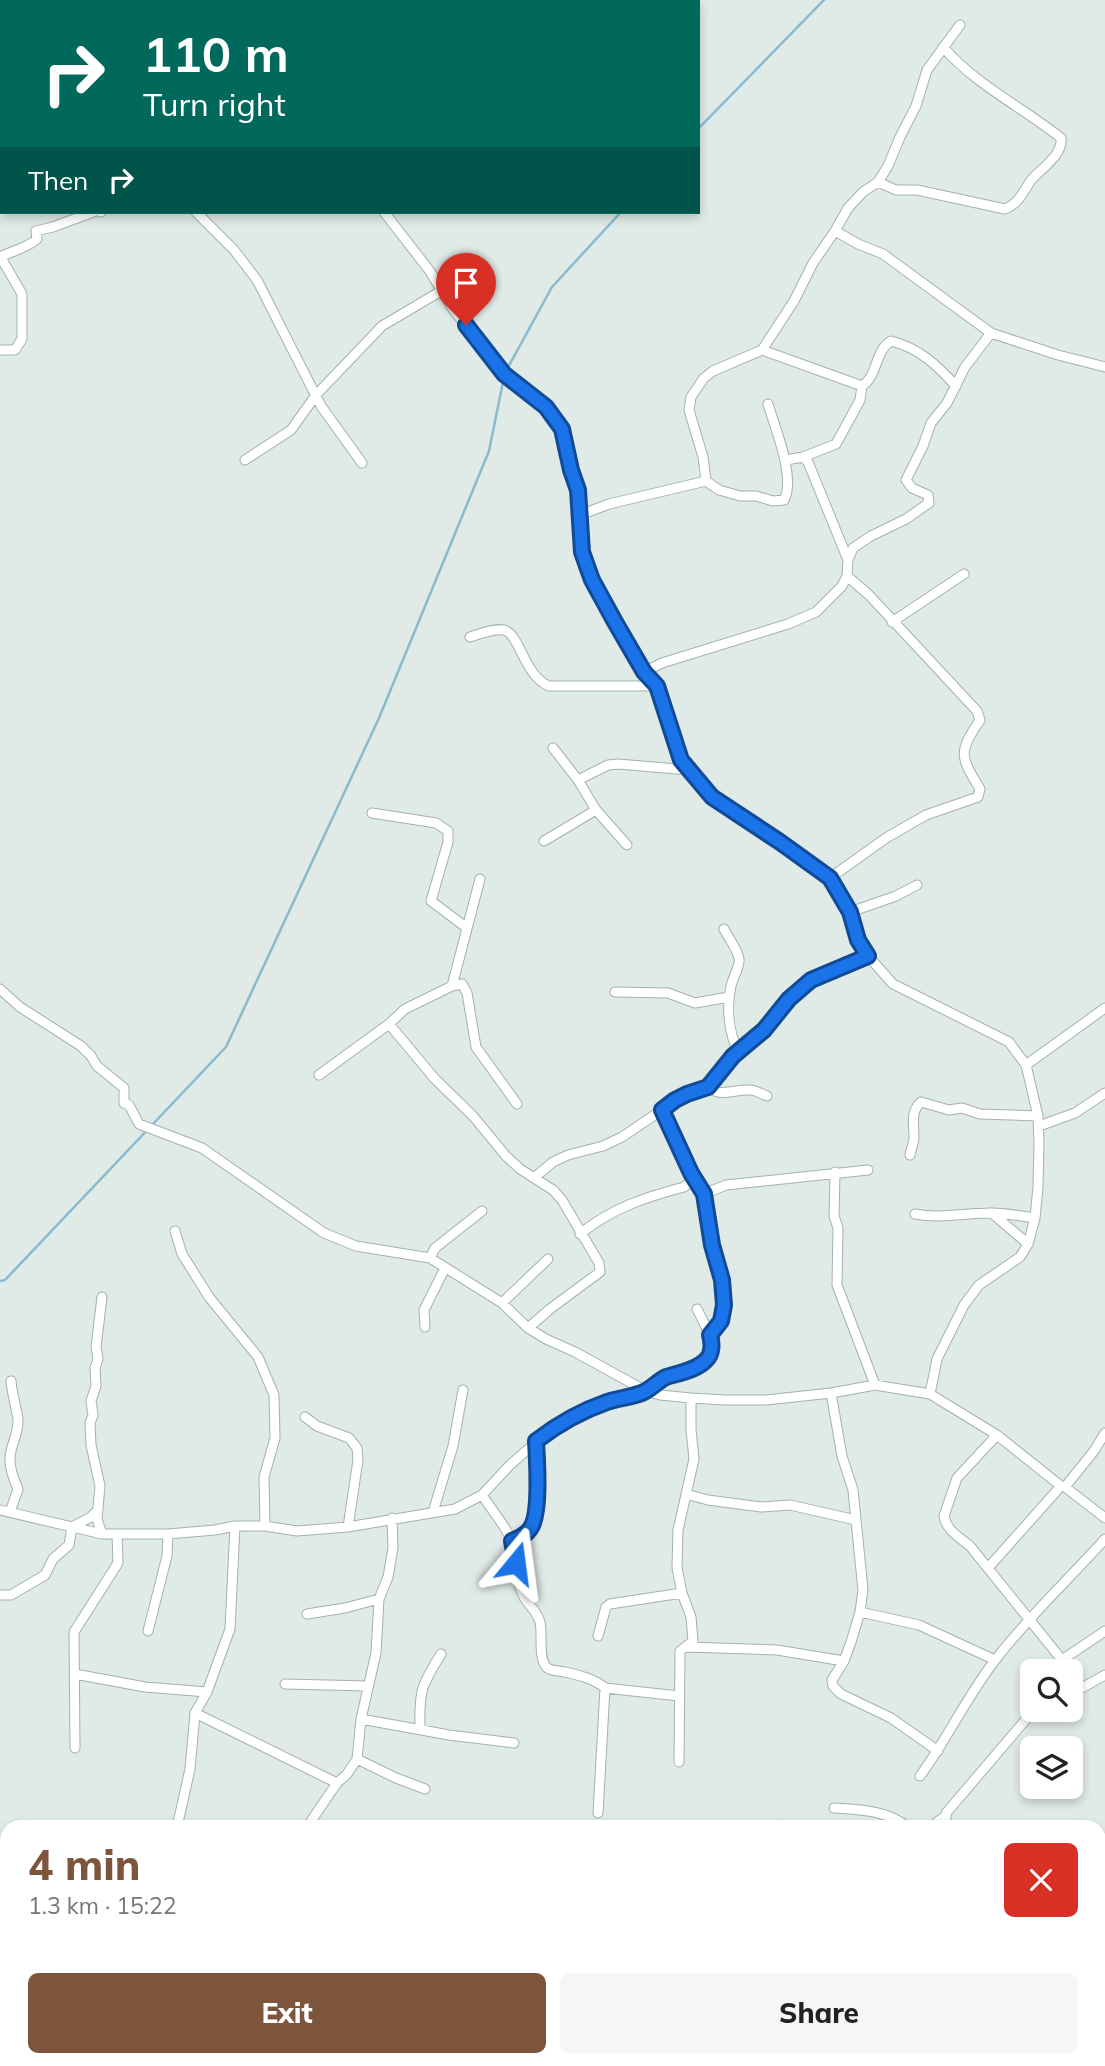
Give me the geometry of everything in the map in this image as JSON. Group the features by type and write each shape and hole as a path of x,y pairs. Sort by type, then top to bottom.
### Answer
{"street":[{"path":"706,481 703,457 689,410 691,397 704,378 713,371 762,349 794,301 813,262 848,208 863,192 878,183 916,106 926,69 960,25"},
{"path":"878,183 896,190 916,190 1006,209 1022,197 1028,185 1062,144 1061,138 1002,98 953,59 943,47"},
{"path":"0,350 15,350 22,339 22,294 0,256 29,246 37,239 36,231 53,228 88,214"},
{"path":"198,214 234,250 257,280 321,406 362,463"},
{"path":"386,214 415,251 453,309 504,374 546,407 562,429 578,490 582,552 592,580 644,672 657,686 681,760 712,797 830,878 850,912 858,940 868,956 893,984 1009,1042 1026,1065 1038,1121 1038,1187 1035,1218 1028,1244 1020,1257 979,1285 964,1305 937,1359 930,1394"},
{"path":"835,231 883,254 991,333 1105,367"},
{"path":"245,460 291,430 316,395 382,326 442,291"},
{"path":"644,672 662,663 789,624 816,612 842,586 853,548 929,503 928,495 912,488 906,480 923,446 930,423 947,403 965,367 991,333"},
{"path":"786,460 803,457 836,444 860,400 862,386 872,375 885,344 891,341 903,344 933,362 956,386"},
{"path":"762,349 862,386"},
{"path":"580,515 609,504 706,481 719,490 740,496 756,496 774,502 784,500 788,493 786,460 768,404"},
{"path":"803,457 821,491 848,560"},
{"path":"892,622 964,574"},
{"path":"830,878 887,838 926,815 978,797 980,789 965,764 964,750 980,720 977,711 869,595 847,576"},
{"path":"470,637 499,629 506,630 512,635 533,675 549,686 657,686"},
{"path":"553,748 578,780 596,810 628,845"},
{"path":"578,780 608,765 689,769"},
{"path":"544,841 596,810"},
{"path":"372,813 436,823 448,831 448,842 431,901 467,928"},
{"path":"452,986 480,879"},
{"path":"850,912 917,885"},
{"path":"724,929 740,962 729,997 732,1037 738,1052"},
{"path":"535,1177 553,1162 568,1155 622,1138 675,1100 708,1087 738,1052 764,1030 789,999 811,980 868,956"},
{"path":"319,1075 389,1024 405,1009 452,986 462,984 467,993 476,1047 517,1104"},
{"path":"0,989 20,1007 81,1046 97,1066 124,1088 124,1103 129,1105 139,1124 202,1149 324,1233 356,1245 430,1258 502,1303 528,1328 646,1391 691,1398 766,1399 831,1393 875,1385 930,1394 997,1435 1105,1518"},
{"path":"615,992 668,993 695,1003 729,997"},
{"path":"1026,1065 1105,1008"},
{"path":"389,1024 506,1156 520,1169 553,1190 562,1200 599,1263 600,1272 528,1328"},
{"path":"708,1087 714,1092 754,1090 767,1096"},
{"path":"909,1155 914,1139 914,1111 921,1102 949,1110 962,1108 980,1114 1038,1121 1074,1113 1105,1093"},
{"path":"662,1110 691,1173 704,1194 712,1245 722,1280 724,1305 721,1321 710,1335"},
{"path":"704,1194 726,1185 868,1170"},
{"path":"835,1172 834,1216 838,1228 836,1286 875,1385"},
{"path":"580,1234 621,1207 684,1187 690,1182 691,1173"},
{"path":"430,1258 435,1248 482,1211"},
{"path":"915,1214 934,1218 944,1214 992,1213 1035,1218"},
{"path":"992,1213 1028,1244"},
{"path":"174,1231 182,1254 209,1297 258,1357 274,1395 275,1438 264,1477 265,1526"},
{"path":"502,1303 548,1259"},
{"path":"425,1327 424,1310 445,1268"},
{"path":"102,1297 96,1347 96,1386 91,1401 93,1416 90,1423 91,1445 100,1486 97,1519 102,1534"},
{"path":"0,1510 102,1534 168,1534 215,1530 235,1525 297,1531 348,1527 455,1508 482,1494 536,1441 566,1420 606,1402 646,1391 664,1378 684,1372 707,1360 712,1341 697,1309"},
{"path":"10,1512 18,1489 13,1478 10,1457 18,1419 11,1381"},
{"path":"433,1512 453,1446 464,1390"},
{"path":"831,1393 842,1456 853,1490 863,1590 860,1612 844,1661 832,1680 835,1690 891,1718 938,1751"},
{"path":"691,1398 694,1459 678,1530 677,1568 681,1593 691,1617 693,1641"},
{"path":"305,1417 317,1426 349,1438 357,1448 358,1460 348,1527"},
{"path":"988,1568 1063,1487 1094,1451 1105,1433"},
{"path":"997,1435 957,1479 944,1516 945,1522 970,1546 1061,1659"},
{"path":"512,1541 525,1535 532,1527 537,1494 536,1441"},
{"path":"482,1494 512,1541 517,1580 524,1598 540,1622 542,1659 545,1666 599,1683 605,1688 679,1696"},
{"path":"685,1494 761,1507 790,1505 856,1520"},
{"path":"72,1527 98,1510"},
{"path":"312,1820 357,1759 361,1719 376,1653 379,1599 388,1577 393,1548 392,1518"},
{"path":"179,1820 190,1769 195,1713 230,1629 235,1525"},
{"path":"0,1595 11,1595 45,1575 53,1559 69,1545 72,1527"},
{"path":"75,1748 74,1632 118,1563 117,1534"},
{"path":"148,1631 167,1556 168,1534"},
{"path":"920,1776 995,1660 1030,1618 1105,1539"},
{"path":"598,1636 606,1607 610,1604 681,1593"},
{"path":"307,1614 379,1599"},
{"path":"860,1612 919,1625 995,1660"},
{"path":"1063,1659 1105,1631"},
{"path":"693,1641 686,1647 777,1650 844,1661"},
{"path":"679,1762 680,1651 693,1641"},
{"path":"420,1729 419,1699 425,1678 441,1654"},
{"path":"75,1674 145,1687 206,1692"},
{"path":"1083,1687 1105,1675"},
{"path":"285,1684 369,1686"},
{"path":"598,1813 605,1688"},
{"path":"195,1713 337,1783"},
{"path":"361,1719 514,1743"},
{"path":"940,1820 1024,1722"},
{"path":"357,1759 425,1789"},
{"path":"834,1808 877,1811 899,1820"}],"waterway":[{"path":"700,127 824,0"},
{"path":"506,371 552,287 619,214"},
{"path":"0,1281 5,1280 226,1047 379,718 489,451 504,377"}],"route":[{"path":"466,325 504,374 546,407 562,429 578,490 582,552 592,580 644,672 657,686 681,760 712,797 830,878 850,912 858,940 868,956 811,980 789,999 764,1030 733,1056 708,1087 675,1100 662,1110 691,1173 704,1194 712,1245 722,1280 724,1312 721,1321 710,1335 710,1354 703,1363 664,1378 646,1391 606,1402 566,1420 536,1441 535,1513 532,1527 525,1535 512,1541 516,1563"}]}
